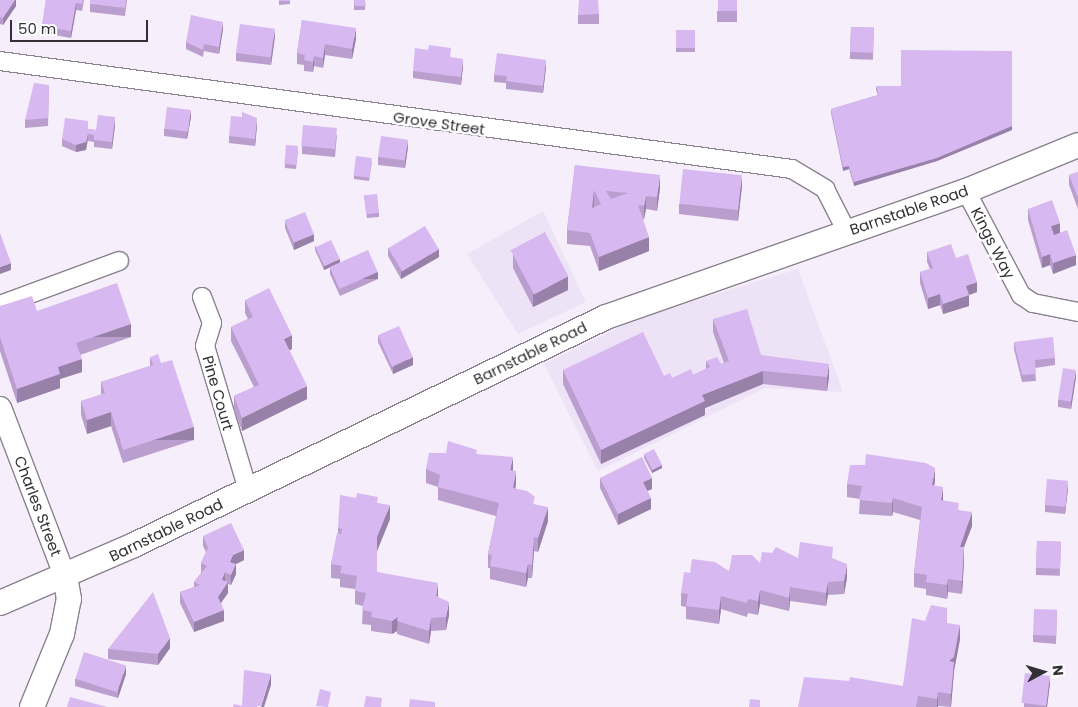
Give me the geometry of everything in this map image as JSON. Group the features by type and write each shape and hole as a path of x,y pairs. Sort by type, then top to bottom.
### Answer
{"main road":[{"name":"Barnstable Road","path":"0,603 65,577 606,317 966,191 1078,145"},
{"path":"32,707 62,634 69,599 65,577"}],"street":[{"name":"Grove Street","path":"0,62 792,169 825,189 847,232"},
{"name":"Kings Way","path":"966,191 1021,295 1033,303 1078,312"},
{"path":"0,305 119,261"},
{"name":"Pine Court","path":"202,297 212,323 205,346 248,490"},
{"name":"Charles Street","path":"0,407 65,577"}],"shaded area":[{"path":"543,211 586,302 518,334 467,254"},
{"path":"798,269 843,392 765,388 598,471 544,364 640,317"}],"building":[{"path":"0,0 15,0 3,18 0,17"},
{"path":"46,0 83,0 82,4 76,3 71,31 42,26"},
{"path":"90,0 126,0 125,8 90,4"},
{"path":"354,0 365,0 366,6 355,6"},
{"path":"579,0 598,0 599,14 578,15"},
{"path":"718,0 737,0 737,11 718,11"},
{"path":"191,15 223,22 219,47 204,44 203,50 186,42"},
{"path":"302,20 356,28 352,49 325,44 323,58 314,56 313,62 304,60 305,55 297,53"},
{"path":"240,24 275,29 271,58 236,53"},
{"path":"851,27 874,28 873,53 850,52"},
{"path":"676,30 695,30 695,48 676,48"},
{"path":"429,45 451,48 450,57 463,59 461,77 413,71 415,48 428,50"},
{"path":"901,50 1012,51 1012,126 937,158 854,182 849,166 843,167 831,109 879,95 876,86 901,86"},
{"path":"497,53 546,60 543,86 506,81 507,76 494,75"},
{"path":"34,83 49,85 48,118 25,120"},
{"path":"167,107 191,110 188,132 164,129"},
{"path":"242,112 257,118 255,139 229,136 231,116 242,117"},
{"path":"98,115 115,117 112,142 94,140 94,135 88,134 86,142 76,145 62,139 65,118 88,121 88,129 96,130"},
{"path":"303,125 337,128 335,149 301,146"},
{"path":"381,136 408,140 405,161 378,157"},
{"path":"286,145 298,146 296,165 284,164"},
{"path":"356,156 372,158 369,178 354,176"},
{"path":"575,165 660,175 657,197 646,196 644,206 638,205 649,237 599,257 590,233 567,230","holes":["594,190 601,204 592,208","606,191 628,193 611,199"]},
{"path":"683,169 742,175 738,210 679,204"},
{"path":"1078,172 1078,198 1069,175"},
{"path":"377,194 379,213 366,214 364,195"},
{"path":"1052,200 1060,223 1051,226 1054,235 1067,230 1076,255 1053,263 1050,254 1042,257 1028,209"},
{"path":"305,212 314,234 294,242 285,220"},
{"path":"425,226 439,249 402,271 388,248"},
{"path":"545,232 568,276 534,294 511,250"},
{"path":"0,233 11,263 0,267"},
{"path":"331,240 340,259 324,266 316,247"},
{"path":"951,244 956,258 968,254 977,282 966,286 969,295 943,304 940,294 928,298 920,272 933,268 927,252"},
{"path":"368,250 378,272 339,289 330,267"},
{"path":"117,283 131,324 76,343 82,359 58,367 60,374 17,389 0,337 0,306 32,296 37,311"},
{"path":"269,288 292,335 284,339 307,386 242,418 234,396 259,385 231,327 253,317 245,300"},
{"path":"747,309 761,355 829,364 827,377 763,371 702,395 705,401 601,450 563,370 643,332 664,376 670,373 672,378 691,369 693,375 710,367 706,361 717,357 721,364 729,361 713,319"},
{"path":"399,326 413,357 392,366 378,335"},
{"path":"1053,337 1055,358 1035,360 1036,374 1022,375 1014,342"},
{"path":"158,354 161,363 172,360 194,427 123,450 111,412 87,420 81,401 105,393 101,382 153,365 150,357"},
{"path":"1063,368 1076,370 1071,402 1058,400"},
{"path":"448,441 477,450 476,454 513,457 510,470 516,471 513,488 527,491 535,497 533,504 548,507 538,538 534,537 532,565 528,564 526,573 490,566 492,555 488,554 499,503 438,487 440,475 426,469 429,453 446,453"},
{"path":"654,449 662,465 652,470 644,454"},
{"path":"866,454 926,463 935,468 932,485 943,487 941,500 959,503 958,510 972,512 960,547 964,547 962,581 948,579 947,585 926,582 927,575 914,573 922,507 893,498 892,503 859,500 862,486 847,484 850,465 865,465"},
{"path":"642,457 652,478 643,482 651,498 618,514 600,478"},
{"path":"1047,479 1068,481 1066,507 1045,505"},
{"path":"357,493 378,497 377,503 390,505 377,537 377,572 438,583 436,596 449,602 446,617 431,618 429,631 397,621 398,617 392,621 371,617 372,612 362,610 366,593 355,591 357,576 340,573 342,566 331,564 337,533 341,534 342,529 338,528 340,495 356,498"},
{"path":"231,523 244,550 233,555 230,562 236,564 231,575 225,572 222,580 228,582 218,597 224,610 194,622 180,592 200,585 194,582 207,566 201,563 208,548 203,536"},
{"path":"1037,541 1061,542 1060,569 1036,568"},
{"path":"800,542 833,547 832,558 847,564 844,581 828,582 826,593 790,587 789,598 760,590 758,601 748,599 747,603 721,596 719,610 686,606 688,594 681,593 684,572 690,573 692,559 715,562 729,571 732,555 752,555 760,563 762,552 772,553 776,547 798,558"},
{"path":"153,592 170,638 158,654 108,649"},
{"path":"931,605 947,608 947,623 960,625 954,657 949,661 954,662 951,694 938,692 937,699 918,696 916,707 798,707 804,677 849,681 850,677 903,686 912,618 925,621"},
{"path":"1034,609 1057,610 1056,636 1033,635"},
{"path":"84,652 126,666 117,692 75,679"},
{"path":"244,670 271,674 261,706 233,707 234,704 242,706"},
{"path":"1025,673 1050,676 1046,706 1021,703"},
{"path":"320,689 331,692 328,707 316,706"},
{"path":"366,696 382,698 381,707 364,707"},
{"path":"70,697 107,707 67,707"},
{"path":"410,699 435,702 435,707 409,707"},
{"path":"750,699 760,700 760,707 749,707"}]}
